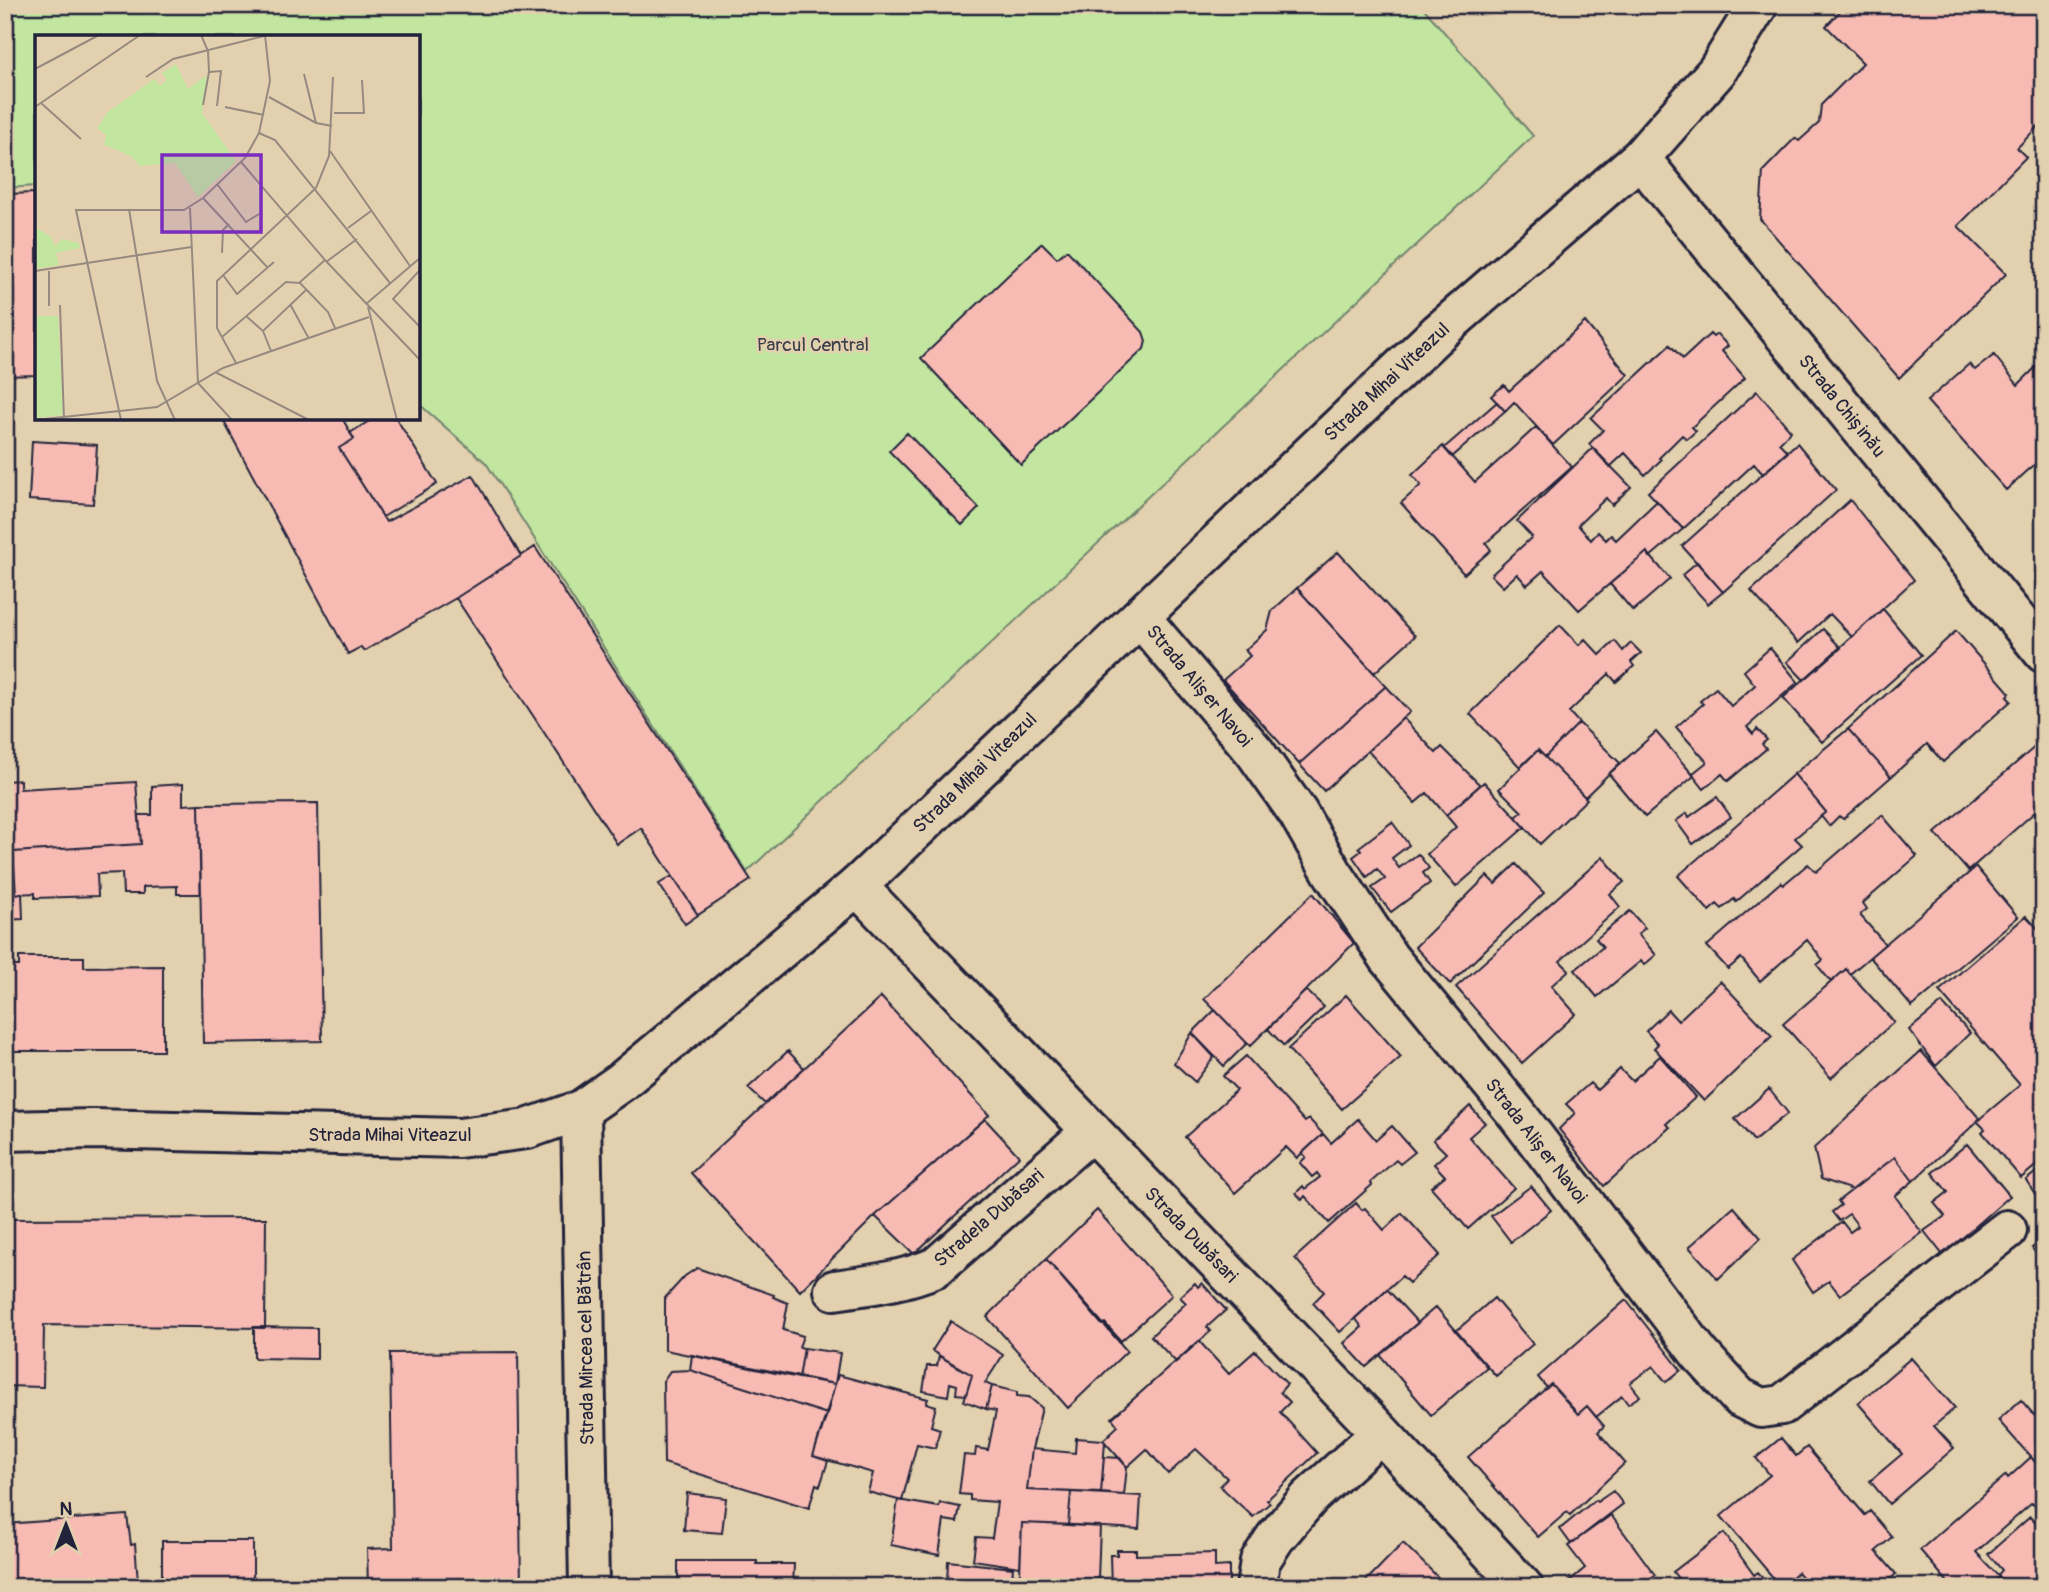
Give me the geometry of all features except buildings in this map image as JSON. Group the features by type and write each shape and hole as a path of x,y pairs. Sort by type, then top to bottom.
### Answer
{"street":[{"name":"Strada Mihai Viteazul","path":"5,1131 94,1129 459,1138 527,1129 581,1110 621,1082 857,886 1439,332 1640,158 1717,71 1758,5"},
{"name":"Strada Chișinău","path":"1640,158 2044,653"},
{"name":"Strada Alișer Navoi","path":"1140,617 1255,752 1298,813 1332,872 1389,958 1516,1113 1699,1353 1740,1397 1762,1408 1782,1405 2007,1230"},
{"name":"Strada Dubăsari","path":"857,886 1381,1433 1523,1587"},
{"name":"Strada Mircea cel Bătrân","path":"581,1110 589,1587"},
{"name":"Stradela Dubăsari","path":"834,1290 920,1274 936,1267 1092,1131"},
{"path":"1256,1587 1260,1561 1276,1538 1309,1498 1381,1433"}],"green space":[{"name":"Parcul Central","path":"5,5 1421,5 1533,136 747,872 486,463 420,405 420,35 35,35 35,186 5,188"}]}
